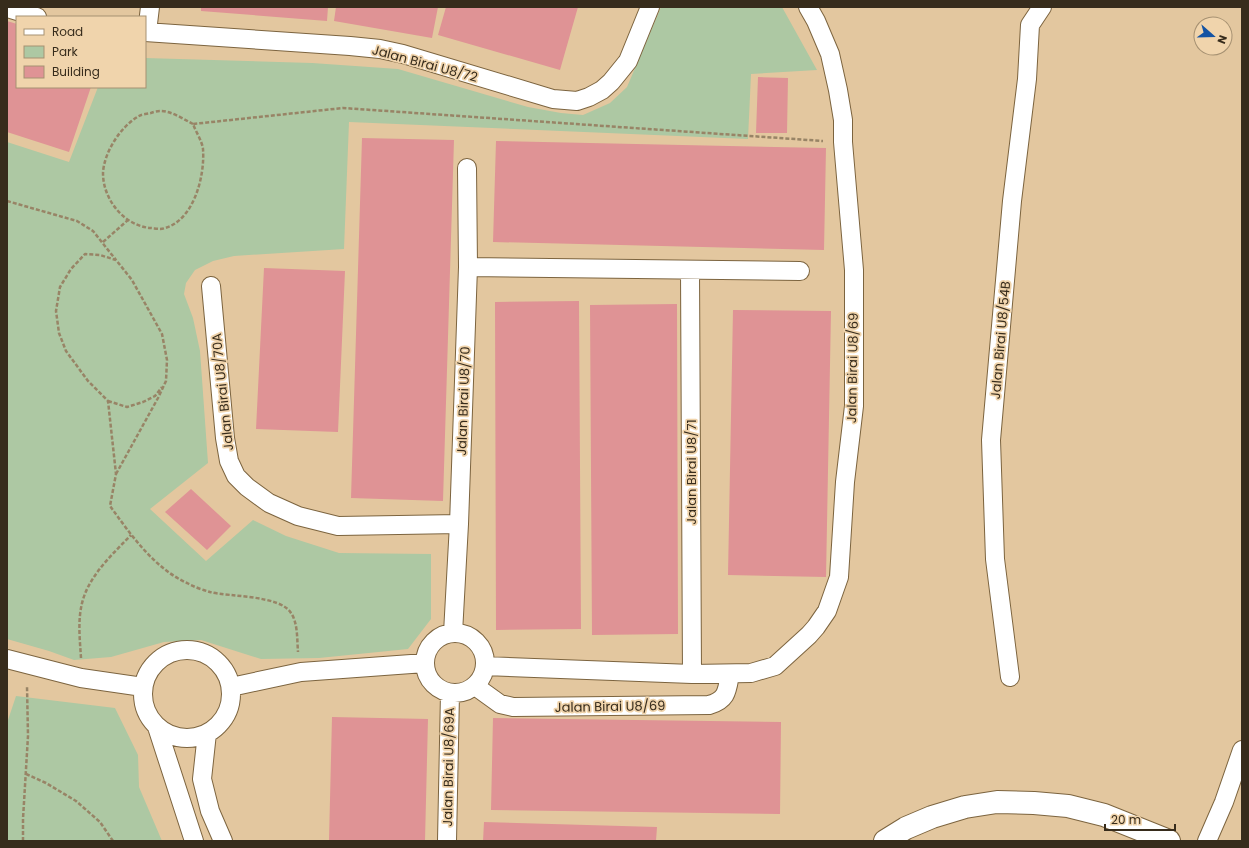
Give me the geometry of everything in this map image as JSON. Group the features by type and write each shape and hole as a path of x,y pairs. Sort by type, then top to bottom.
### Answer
{"street":[{"path":"146,32 150,7"},
{"name":"Jalan Birai U8/72","path":"146,32 380,49 553,99 576,101 589,97 602,90 620,72 628,61 650,7"},
{"name":"Jalan Birai U8/69","path":"485,666 692,674 751,673 775,666 809,635 823,618 839,577 845,482 854,406 854,270 843,142 844,120 830,54 816,21 808,7"},
{"name":"Jalan Birai U8/54B","path":"1010,677 995,559 991,440 1012,209 1027,79 1030,26 1042,7"},
{"path":"7,8 34,16"},
{"name":"Jalan Birai U8/70","path":"452,634 459,524 468,267 467,168"},
{"path":"468,267 800,271"},
{"name":"Jalan Birai U8/71","path":"690,270 692,674"},
{"name":"Jalan Birai U8/70A","path":"211,286 224,438 229,461 236,476 247,487 268,503 298,516 338,526 459,524"},
{"path":"452,634 464,635 474,640 484,654 485,666 483,673 475,686 463,692 450,693 440,690 432,683 427,674 425,663 426,656 433,643 438,638 452,634"},
{"path":"182,649 191,649 201,651 218,661 228,677 231,687 231,698 229,708 224,718 217,726 198,737 176,737 157,727 150,718 145,709 143,687 150,669 164,655 182,649"},
{"path":"7,659 81,678 143,687"},
{"path":"231,687 301,672 425,663"},
{"name":"Jalan Birai U8/69","path":"475,686 500,704 513,707 709,705 722,699 726,693 730,674"},
{"name":"Jalan Birai U8/69A","path":"447,841 450,693"},
{"path":"157,727 194,841"},
{"path":"207,733 202,779 210,811 223,841"},
{"path":"1207,841 1224,802 1242,750"},
{"path":"885,841 906,828 932,817 965,807 997,802 1068,806 1104,815 1169,841"}],"path":[{"path":"193,124 203,148 203,171 198,190 190,209 176,223 164,229 147,227 128,220 118,212 107,194 103,172 109,149 124,127 140,116 159,111 176,115 193,124 343,108 843,142"},
{"path":"7,201 77,221 93,231 132,280 162,334 167,360 166,381 140,433 116,474"},
{"path":"103,242 128,220"},
{"path":"116,260 100,255 85,254 71,268 60,287 56,311 59,333 66,351 88,382 108,401 127,407 155,396 166,381"},
{"path":"108,401 116,474 110,506 131,535 166,572 187,583 211,592 264,599 281,604 291,612 295,623 301,672"},
{"path":"81,678 80,608 84,595 102,566 131,535"},
{"path":"23,841 28,736 27,663"},
{"path":"26,774 46,783 76,801 100,822 113,841"}],"green space":[{"path":"661,7 782,7 817,70 751,74 748,139 349,122 344,249 234,256 213,261 195,270 186,283 184,294 193,318 200,351 208,463 150,509 206,561 253,520 286,536 339,553 431,554 431,619 408,649 319,658 261,659 201,640 164,642 111,657 74,660 7,639 7,142 69,162 98,88 146,88 146,58 312,63 398,69 528,107 583,115 610,103 627,87"},
{"path":"16,696 115,708 138,755 139,787 162,841 7,841 7,723"}],"building":[{"path":"201,7 328,7 327,21 201,11"},
{"path":"336,7 438,7 432,38 334,21"},
{"path":"446,7 578,7 560,70 438,35"},
{"path":"7,21 16,24 16,88 91,88 69,152 7,132"},
{"path":"758,77 788,78 787,133 756,133"},
{"path":"362,138 454,140 443,501 351,498"},
{"path":"496,141 826,148 824,250 493,242"},
{"path":"264,268 345,271 338,432 256,429"},
{"path":"579,301 581,629 496,630 495,302"},
{"path":"677,304 678,634 592,635 590,305"},
{"path":"733,310 831,311 826,577 728,575"},
{"path":"191,489 231,526 207,550 165,512"},
{"path":"332,717 428,719 425,841 329,841"},
{"path":"493,718 781,722 780,814 491,810"},
{"path":"484,822 657,827 656,841 483,841"}]}
